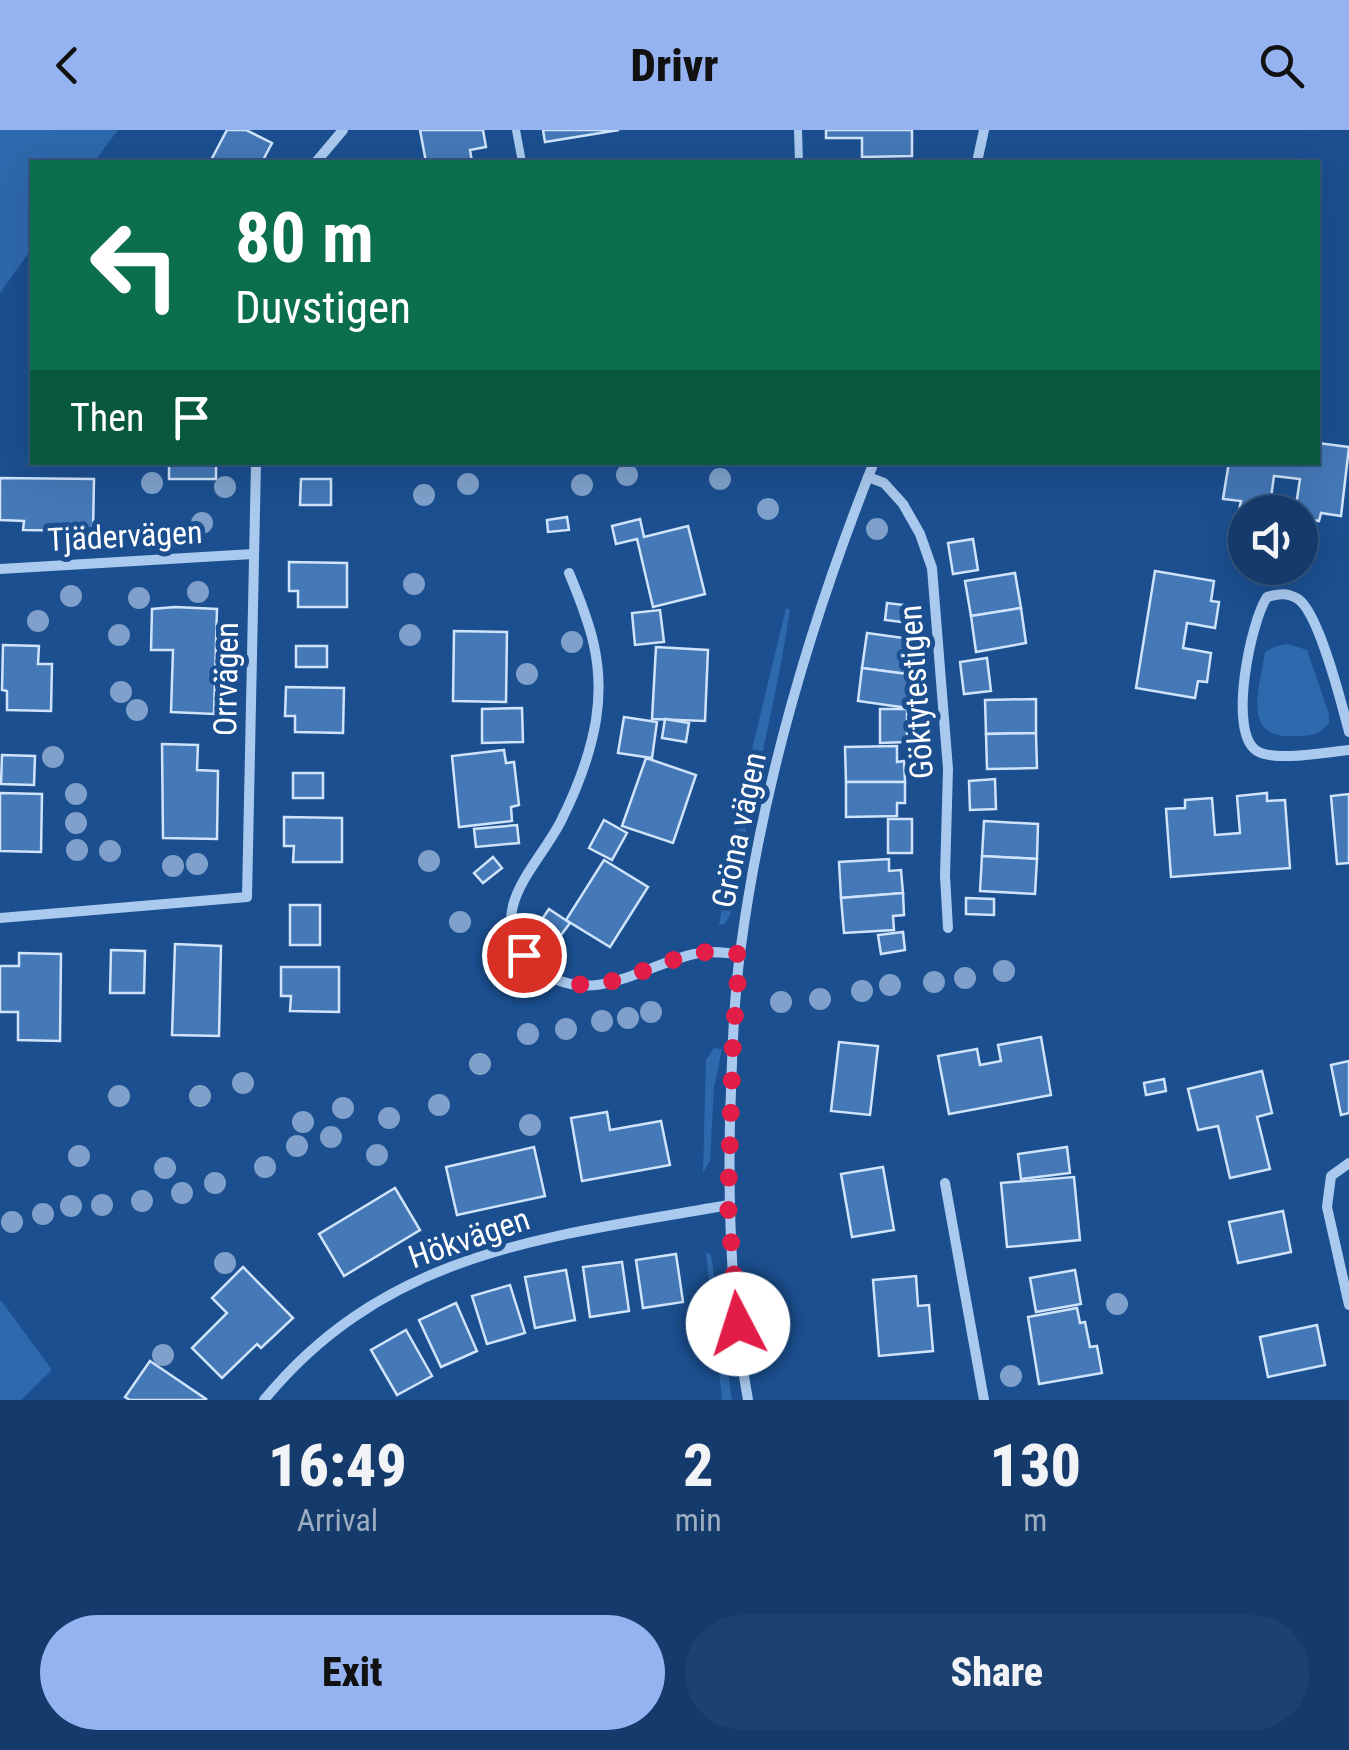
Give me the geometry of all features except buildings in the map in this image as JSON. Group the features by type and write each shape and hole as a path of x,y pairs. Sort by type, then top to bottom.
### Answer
{"street":[{"path":"318,160 343,130"},
{"path":"977,160 984,130"},
{"name":"Orrvägen","path":"0,918 247,897 256,465"},
{"name":"Gröna vägen","path":"748,1400 728,1205 740,954 753,872 793,696 826,584 873,465"},
{"name":"Göktytestigen","path":"868,478 884,483 903,504 920,534 932,568 948,769 948,928"},
{"name":"Tjädervägen","path":"0,569 253,554"},
{"path":"569,572 596,644 596,720 582,776 567,808 514,894 510,920 513,938 537,969 562,983 582,986 696,953 740,954"},
{"path":"1349,732 1315,624 1301,601 1281,594 1267,597 1256,614 1244,688 1246,736 1254,750 1270,755 1349,750"},
{"path":"1349,1163 1331,1176 1327,1207 1349,1305"},
{"path":"946,1183 984,1400"},
{"name":"Hökvägen","path":"264,1400 297,1364 344,1325 429,1274 488,1252 566,1232 728,1205"}],"lane":[{"path":"516,130 522,160"},
{"path":"798,130 798,160"}],"shaded area":[{"path":"0,130 118,130 96,160 30,160 30,251 0,293"},
{"path":"786,608 790,609 784,648 730,915 725,924 719,925 747,770"},
{"path":"1288,644 1307,650 1329,714 1329,723 1313,734 1277,735 1260,720 1257,708 1265,652"},
{"path":"714,1048 722,1049 714,1088 710,1160 703,1173 706,1060"},
{"path":"706,1252 711,1255 732,1400 722,1400"},
{"path":"0,1299 52,1370 21,1400 0,1400"}],"route":[{"path":"524,955 537,969 562,983 582,986 696,953 740,954 728,1205 738,1324"}]}
